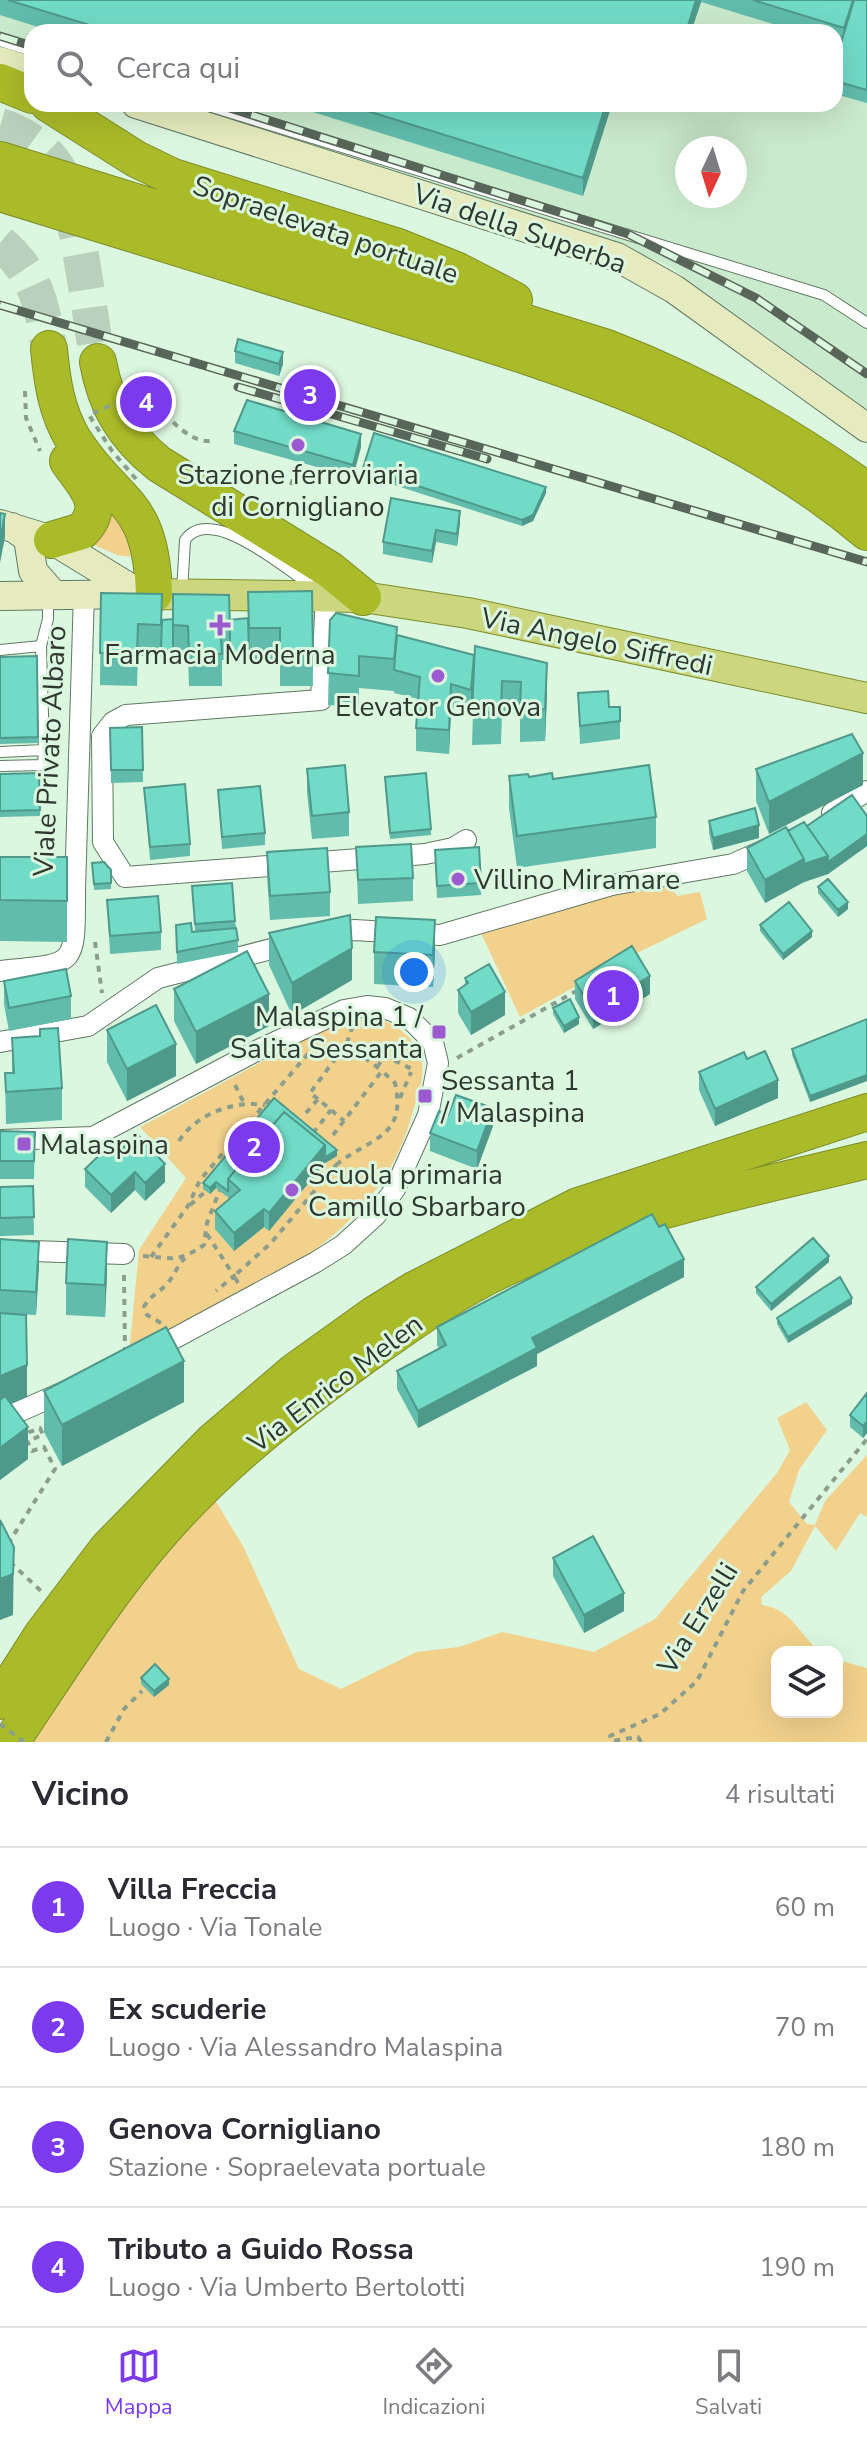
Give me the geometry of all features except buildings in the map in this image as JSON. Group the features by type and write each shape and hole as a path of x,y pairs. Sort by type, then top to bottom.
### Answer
{"highway":[{"path":"0,82 24,92"},
{"name":"Sopraelevata portuale","path":"62,112 136,159 173,177 458,271 607,348"},
{"path":"0,160 378,293 652,400 719,432 773,464 867,532"},
{"path":"0,193 378,293 607,348 664,370 735,405 867,491"},
{"path":"52,540 82,531 94,512 94,500 58,445 50,399 50,362 60,411 74,441 122,494 145,529 159,594"},
{"path":"98,362 109,404 138,447 159,464 330,570 363,597"},
{"path":"457,1268 578,1206 867,1111"},
{"path":"457,1268 711,1193 867,1158"},
{"name":"Via Enrico Melen","path":"11,1742 131,1569 161,1532 285,1413 414,1320 506,1267 580,1237 727,1194 867,1158"},
{"name":"Via Enrico Melen","path":"0,1701 42,1635 108,1548 212,1442 294,1372 375,1314 457,1268"}],"main road":[{"name":"Via Angelo Siffredi","path":"159,594 326,594 363,597 468,613 867,698"}],"street":[{"path":"0,61 24,68"},
{"name":"Via della Superba","path":"162,112 595,248 641,269 707,312 867,428"},
{"path":"6,525 52,540 107,571 159,594"},
{"path":"6,525 28,538 33,571 50,594"},
{"name":"Viale Privato Albaro","path":"0,891 75,890 84,593"},
{"path":"0,596 159,594"},
{"path":"326,594 332,629 321,700 126,715 107,728 102,736 103,842 125,877 425,854 453,848 466,840"},
{"path":"813,824 867,791"},
{"path":"0,1042 88,1026 158,978 337,932 440,935 612,885 733,864 788,838"},
{"path":"0,971 59,965 69,958 75,944 75,890"},
{"path":"0,1140 68,1140 103,1133 256,1051 313,1023 355,1008 385,1008 409,1018 447,1061 428,1115 395,1189 376,1215 343,1245 316,1262 125,1365"},
{"path":"814,1126 867,1111"},
{"path":"0,1250 124,1254"},
{"path":"6,1418 82,1384"}],"lane":[{"path":"0,41 24,48"},
{"path":"228,112 824,295 867,323"},
{"path":"159,594 189,533 207,526 229,531 326,594"},
{"path":"0,766 43,765 41,646 50,594"},
{"path":"0,650 41,646"},
{"path":"0,752 44,750"}],"path":[{"path":"136,479 112,451 89,415 147,390 176,424 202,442 210,441"},
{"path":"291,485 298,462"},
{"path":"377,1067 385,1056 411,1072 447,1061 583,988"},
{"path":"344,1121 310,1093 347,1043 353,1031 349,1022"},
{"path":"151,1257 188,1206 200,1180 321,1037"},
{"path":"355,1050 395,1083 399,1100"},
{"path":"333,1135 382,1071"},
{"path":"250,1263 337,1164 386,1134 397,1117 399,1100 411,1072"},
{"path":"306,1113 318,1099"},
{"path":"179,1141 189,1125 243,1101 265,1105"},
{"path":"308,1139 331,1110"},
{"path":"328,1156 337,1164"},
{"path":"157,1323 144,1307 147,1300 169,1282 173,1271 186,1258 204,1245 217,1193 224,1183"},
{"path":"188,1206 206,1191"},
{"path":"207,1234 234,1276"},
{"path":"125,1365 124,1254 170,1260 186,1258"},
{"path":"6,1418 22,1433 40,1428 43,1435 27,1441 28,1445 32,1451 44,1447 55,1469 1,1554 42,1592"},
{"name":"Via Erzelli","path":"641,1742 638,1737 612,1741 610,1736 660,1714 697,1681 743,1591 867,1439"},
{"path":"106,1742 124,1709 142,1691"},
{"path":"0,1724 24,1742"}],"shaded area":[{"path":"0,0 867,0 867,409 669,266 620,245 191,112 843,112 843,24 24,24 24,60 0,52"},
{"path":"107,505 124,529 130,557 117,555 85,541"},
{"path":"671,885 677,896 700,892 707,919 633,955 520,1017 481,933 615,891"},
{"path":"367,1016 385,1021 410,1039 420,1055 422,1071 411,1118 393,1163 367,1201 334,1234 297,1263 214,1311 129,1354 139,1250 186,1178 140,1127 330,1025"},
{"path":"806,1402 827,1430 799,1470 789,1502 807,1524 815,1525 825,1501 867,1455 867,1517 860,1513 836,1551 815,1526 791,1571 761,1597 762,1605 788,1617 813,1646 771,1646 771,1718 843,1718 843,1662 867,1668 867,1742 34,1742 21,1733 210,1492 243,1546 299,1669 341,1689 416,1652 459,1647 502,1632 594,1652 655,1619 777,1473 790,1450 777,1418"}],"tunnel":[{"path":"0,126 37,146 50,157 63,179 76,228 98,362"},
{"path":"0,243 29,278 43,318 49,349"}],"railway":[{"path":"0,36 24,44"},
{"path":"242,112 628,234 756,298 867,374"},
{"path":"0,305 867,562"},
{"path":"238,387 487,459"}],"place":[{"name":"Genova Cornigliano","path":"310,395"},
{"name":"Tributo a Guido Rossa","path":"146,402"},
{"name":"Stazione ferroviaria di Cornigliano","path":"298,445"},
{"name":"Farmacia Moderna","path":"220,625"},
{"name":"Elevator Genova","path":"438,676"},
{"name":"Villino Miramare","path":"458,879"},
{"name":"Villa Freccia","path":"613,996"},
{"name":"Malaspina 1 / Salita Sessanta","path":"439,1032"},
{"name":"Sessanta 1 / Malaspina","path":"425,1096"},
{"name":"Malaspina","path":"24,1144"},
{"name":"Ex scuderie","path":"254,1147"},
{"name":"Scuola primaria Camillo Sbarbaro","path":"292,1190"}]}
